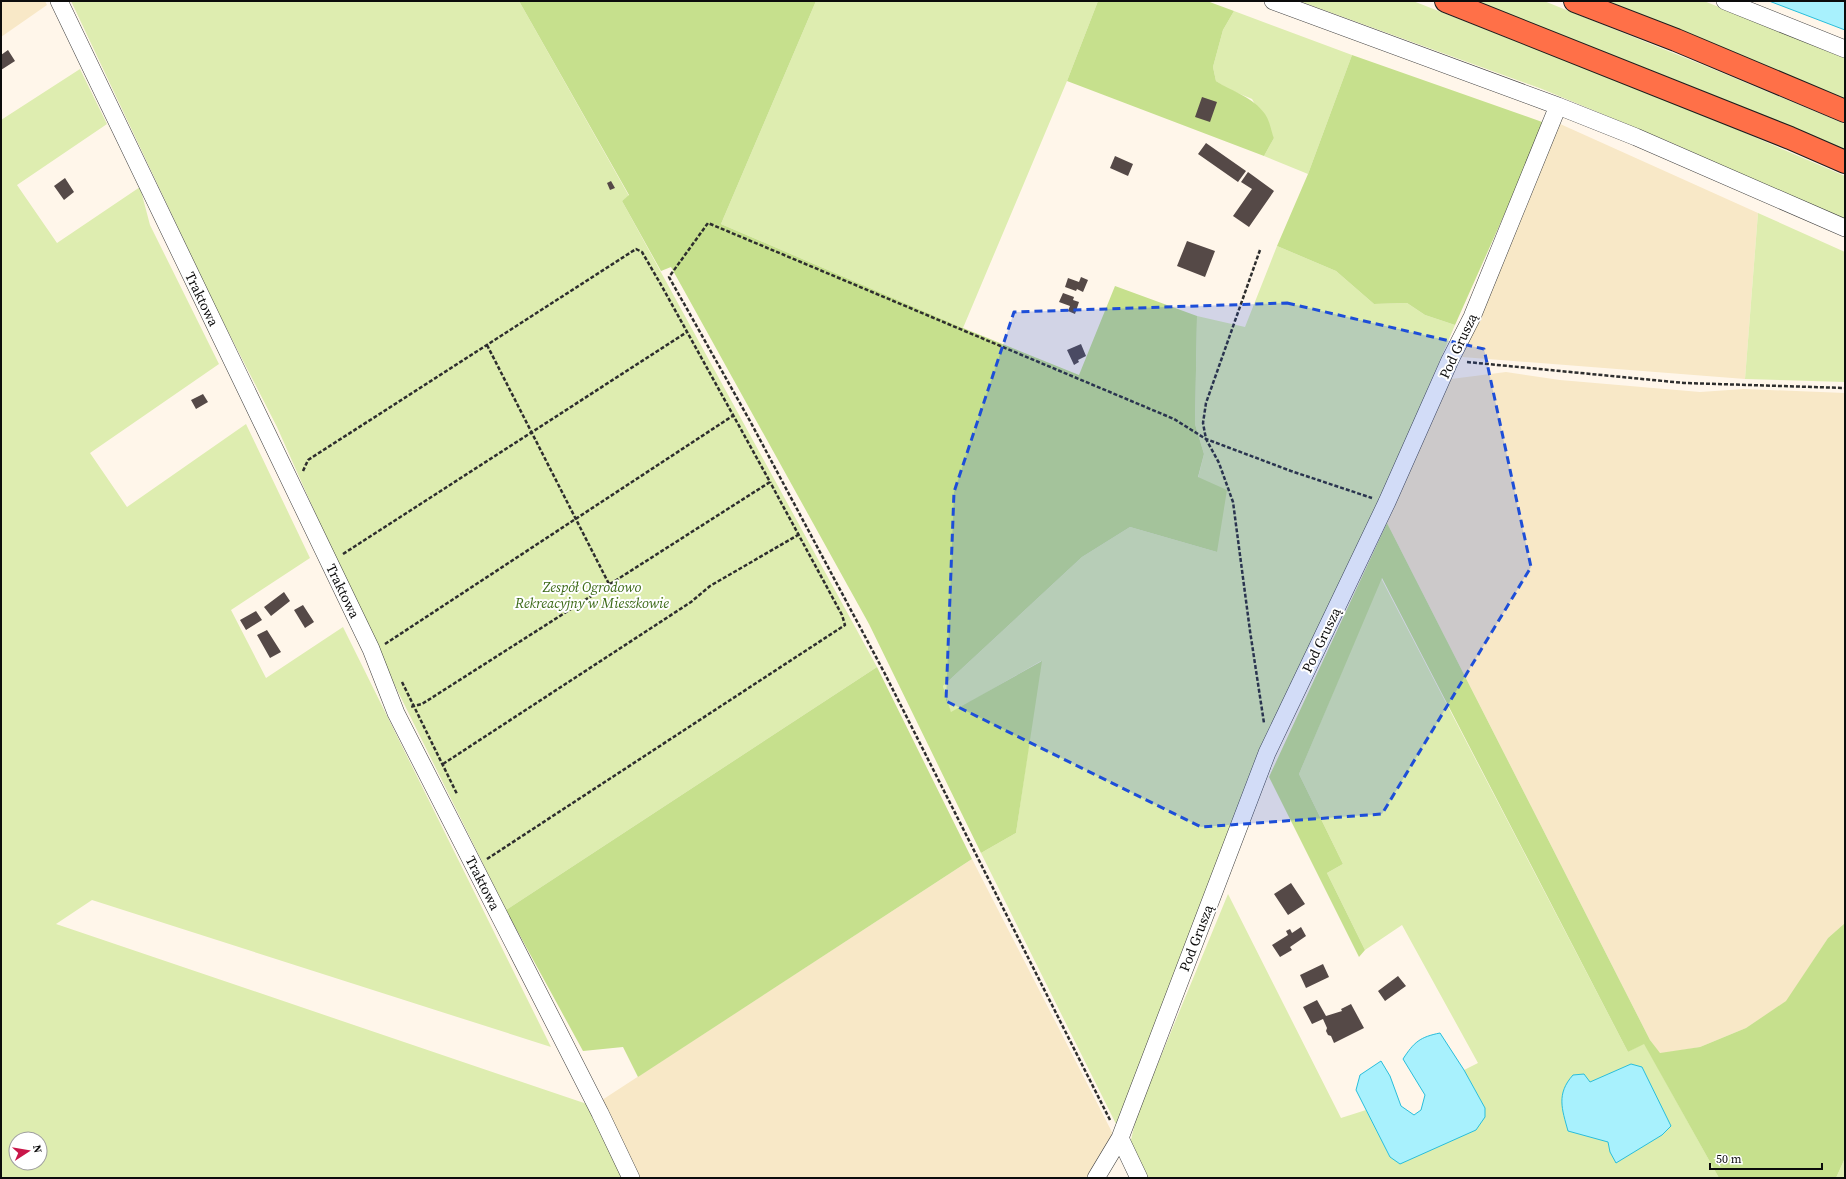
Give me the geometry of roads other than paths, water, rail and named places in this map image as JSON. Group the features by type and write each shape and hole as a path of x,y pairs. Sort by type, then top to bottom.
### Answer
{"highway":[{"path":"1446,1 1790,138 1845,162"},
{"path":"1575,1 1676,40 1845,111"}],"street":[{"name":"Traktowa","path":"59,1 371,649 396,713 600,1113 631,1178"},
{"path":"1274,1 1558,106 1643,140 1845,228"},
{"path":"1725,1 1845,49"},
{"name":"Pod Gruszą","path":"1096,1178 1120,1138 1267,753 1387,502 1450,360 1472,317 1558,106"},
{"path":"1120,1138 1139,1178"}],"water":[{"path":"1769,1 1845,1 1845,30"},
{"path":"1440,1033 1464,1070 1485,1108 1485,1117 1476,1130 1400,1164 1390,1157 1356,1090 1360,1075 1381,1061 1390,1076 1401,1106 1414,1115 1421,1110 1425,1095 1403,1059 1418,1041 1427,1036"},
{"path":"1631,1064 1642,1067 1671,1126 1662,1135 1616,1163 1610,1152 1608,1142 1568,1131 1562,1109 1562,1095 1573,1075 1584,1074 1590,1082"}],"park label":[{"name":"Zespół Ogrodowo Rekreacyjny w Mieszkowie","path":"592,596"}]}
